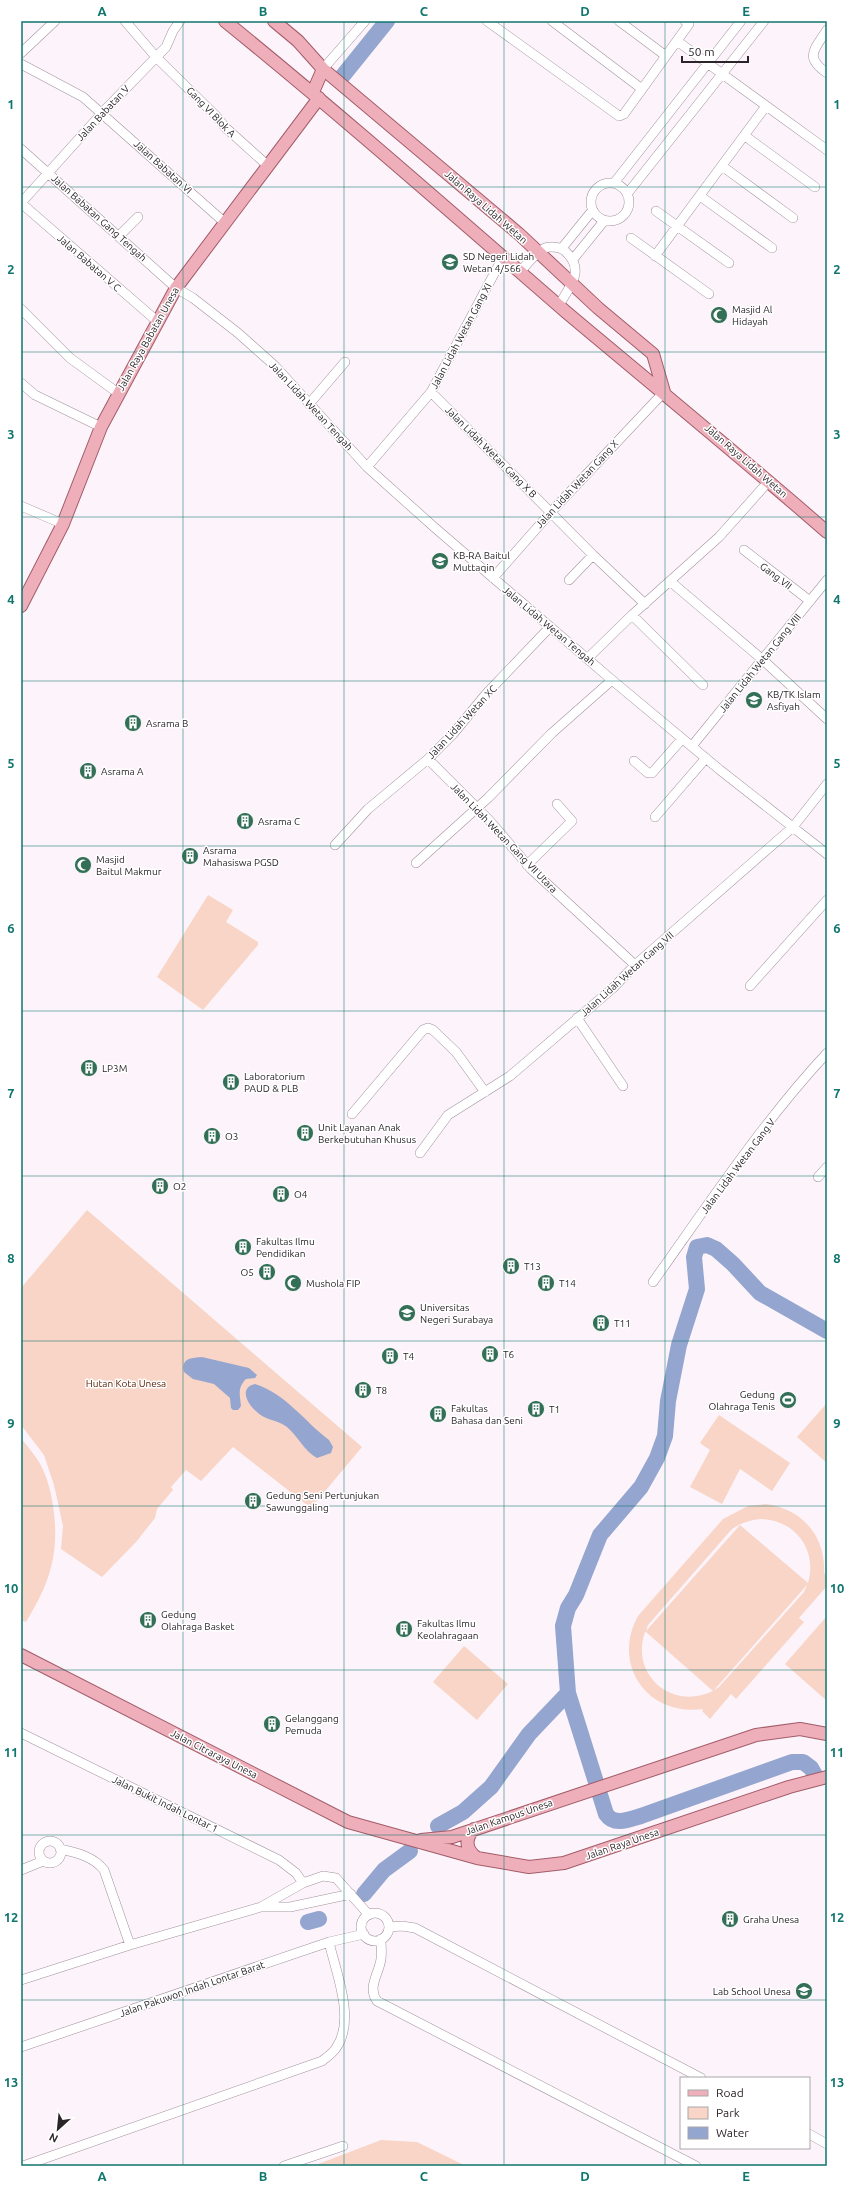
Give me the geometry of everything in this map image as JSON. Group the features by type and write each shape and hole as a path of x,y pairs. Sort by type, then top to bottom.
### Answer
{"main road":[{"name":"Jalan Raya Lidah Wetan","path":"225,21 316,95 520,272 664,392 827,532"},
{"name":"Jalan Raya Lidah Wetan","path":"274,21 298,41 323,69 539,252 598,308 653,354 664,392"},
{"name":"Jalan Raya Babatan Unesa","path":"23,598 63,524 101,427 176,288 316,95 323,69"},
{"name":"Jalan Citraraya Unesa","path":"21,1655 348,1822 412,1840"},
{"name":"Jalan Kampus Unesa","path":"412,1840 452,1837 756,1735 800,1729 827,1734"},
{"name":"Jalan Raya Unesa","path":"412,1840 477,1858 529,1867 564,1863 789,1787 827,1777"},
{"path":"474,1829 470,1833 467,1844 472,1854 477,1858"}],"street":[{"path":"21,53 54,21"},
{"name":"Gang VI Blok A","path":"125,21 156,57 226,128 267,164"},
{"name":"Jalan Babatan V","path":"21,203 103,112 166,47 173,30 180,21"},
{"path":"323,69 365,21"},
{"path":"487,21 619,116 624,114 689,24 685,21"},
{"path":"552,21 642,89"},
{"path":"620,21 666,56"},
{"path":"614,184 741,21"},
{"path":"627,194 764,21"},
{"path":"827,30 812,51 812,58 817,66 827,73"},
{"path":"677,41 827,150"},
{"name":"Jalan Babatan VI","path":"21,64 83,97 103,112 224,222"},
{"path":"656,256 766,106"},
{"path":"744,136 815,187"},
{"name":"Jalan Babatan Gang Tengah","path":"21,149 176,288"},
{"path":"722,166 793,218"},
{"path":"605,184 614,184 622,187 627,194 629,201 624,215 611,222 604,221 592,211 590,202 595,191 605,184"},
{"path":"700,196 772,248"},
{"name":"Jalan Babatan V C","path":"21,203 158,322"},
{"path":"562,248 592,211"},
{"path":"656,211 729,263"},
{"path":"119,236 138,217"},
{"path":"574,258 604,221"},
{"path":"631,238 709,294"},
{"path":"520,272 539,252 546,248 562,248 574,258 576,270 572,283 559,305"},
{"name":"Jalan Lidah Wetan Gang XI","path":"367,467 431,392 503,257"},
{"name":"Jalan Lidah Wetan Tengah","path":"176,288 194,298 238,333 275,366 367,467 492,578 682,739 827,854"},
{"path":"21,309 70,358 118,394"},
{"path":"309,404 345,362"},
{"path":"21,383 35,395 101,427"},
{"name":"Jalan Lidah Wetan Gang X B","path":"431,392 645,604"},
{"name":"Jalan Lidah Wetan Gang X","path":"492,578 551,512 664,392"},
{"path":"588,658 632,615 671,582 719,537 769,481"},
{"path":"21,506 63,524"},
{"name":"Gang VII","path":"744,550 810,601"},
{"path":"569,580 593,554"},
{"name":"Jalan Lidah Wetan Gang VIII","path":"692,746 827,580"},
{"path":"671,582 762,660 827,719"},
{"path":"632,615 703,685"},
{"name":"Jalan Lidah Wetan XC","path":"335,845 368,809 428,759 550,627"},
{"path":"416,863 476,808 552,733 612,680"},
{"path":"634,760 648,773 652,773 682,739"},
{"path":"655,817 706,758"},
{"name":"Jalan Lidah Wetan Gang VII Utara","path":"428,759 476,808 528,866 635,965"},
{"name":"Jalan Lidah Wetan Gang VII","path":"420,1153 448,1114 510,1076 613,988 635,965 793,827 827,784"},
{"path":"528,866 572,821 557,804"},
{"path":"750,986 827,900"},
{"path":"577,1018 623,1086"},
{"path":"352,1114 423,1030 428,1028 456,1052 485,1092"},
{"name":"Jalan Lidah Wetan Gang V","path":"653,1282 757,1139 809,1072 826,1058"},
{"path":"818,1177 827,1167"},
{"name":"Jalan Bukit Indah Lontar 1","path":"21,1733 279,1860 296,1873 303,1883"},
{"path":"43,1861 39,1854 42,1844 53,1841 60,1849 86,1856 100,1865 104,1870 130,1945"},
{"path":"21,1870 43,1861 49,1863 56,1861 60,1856 60,1849"},
{"path":"21,1980 130,1945 261,1907 303,1883 319,1877 330,1876 336,1878 369,1915"},
{"path":"261,1907 290,1907 351,1894"},
{"path":"377,1913 384,1916 389,1927 387,1934 381,1939 371,1940 364,1934 362,1922 369,1915 377,1913"},
{"path":"389,1927 402,1926 415,1928 699,2077"},
{"name":"Jalan Pakuwon Indah Lontar Barat","path":"21,2047 329,1942 364,1934"},
{"path":"381,1939 381,1959 373,1986 373,1995 377,2001 696,2166"},
{"path":"23,2166 322,2061 336,2048 345,2024 345,2011 329,1942"},
{"path":"810,2135 827,2144"},
{"path":"284,2166 343,2146"}],"green space":[{"path":"208,895 233,910 226,922 258,942 258,945 203,1010 157,977"},
{"name":"Hutan Kota Unesa","path":"87,1210 362,1447 311,1508 233,1447 201,1481 186,1470 171,1487 173,1490 157,1509 155,1518 136,1542 102,1577 61,1549 63,1526 54,1485 44,1455 21,1425 21,1288"},
{"path":"827,1403 827,1463 797,1437"},
{"path":"719,1415 790,1463 772,1491 740,1469 722,1504 690,1487 710,1450 700,1443"},
{"path":"21,1438 42,1467 51,1495 55,1523 54,1553 47,1581 26,1622 21,1620"},
{"path":"766,1504 779,1507 801,1518 809,1526 821,1547 824,1560 824,1573 827,1576 827,1586 799,1618 804,1622 736,1699 731,1694 710,1719 702,1711 703,1709 683,1709 666,1705 651,1696 640,1684 632,1669 629,1652 631,1634 638,1616 723,1519 748,1506","holes":["761,1519 784,1525 801,1539 810,1559 808,1583 740,1525 646,1631 648,1625 732,1529 739,1525 746,1522","807,1585 804,1592 719,1687 714,1690","646,1632 713,1691 698,1696 683,1696 670,1692 658,1685 649,1675 644,1662 642,1648"]},
{"path":"827,1616 827,1701 785,1664"},
{"path":"464,1646 508,1684 477,1720 433,1682"},
{"path":"381,2140 417,2142 466,2166 313,2166"}],"water":[{"path":"202,1357 249,1368 257,1375 255,1378 246,1379 241,1385 241,1406 238,1410 233,1410 231,1408 230,1398 214,1384 193,1379 184,1372 183,1367 185,1361 191,1358"},
{"path":"255,1384 276,1394 329,1440 333,1447 331,1453 317,1458 308,1451 287,1427 259,1414 251,1405 246,1395 246,1390"}],"waterway":[{"path":"341,78 387,21"},
{"path":"438,1826 463,1812 491,1787 529,1734 568,1693 563,1626 568,1608 576,1595 600,1535 641,1487 657,1458 665,1436 668,1401 679,1345 697,1289 694,1257 697,1247 707,1245 716,1249 733,1264 760,1293 827,1331"},
{"path":"568,1693 606,1814 613,1820 622,1821 641,1816 792,1762 803,1762 811,1768 815,1775"},
{"path":"364,1894 384,1870 410,1851"},
{"path":"308,1922 319,1919"}],"place":[{"name":"SD Negeri Lidah Wetan 4/566","path":"450,262"},
{"name":"Masjid Al Hidayah","path":"719,315"},
{"name":"KB-RA Baitul Muttaqin","path":"440,561"},
{"name":"KB/TK Islam Asfiyah","path":"754,700"},
{"name":"Asrama B","path":"133,723"},
{"name":"Asrama A","path":"88,771"},
{"name":"Asrama C","path":"245,821"},
{"name":"Asrama Mahasiswa PGSD","path":"190,856"},
{"name":"Masjid Baitul Makmur","path":"83,865"},
{"name":"LP3M","path":"89,1068"},
{"name":"Laboratorium PAUD & PLB","path":"231,1082"},
{"name":"Unit Layanan Anak Berkebutuhan Khusus","path":"305,1133"},
{"name":"O3","path":"212,1136"},
{"name":"O2","path":"160,1186"},
{"name":"O4","path":"281,1194"},
{"name":"Fakultas Ilmu Pendidikan","path":"243,1247"},
{"name":"T13","path":"511,1266"},
{"name":"O5","path":"267,1272"},
{"name":"Mushola FIP","path":"293,1283"},
{"name":"T14","path":"546,1283"},
{"name":"Universitas Negeri Surabaya","path":"407,1313"},
{"name":"T11","path":"601,1323"},
{"name":"T6","path":"490,1354"},
{"name":"T4","path":"390,1356"},
{"name":"T8","path":"363,1390"},
{"name":"Gedung Olahraga Tenis","path":"788,1400"},
{"name":"T1","path":"536,1409"},
{"name":"Fakultas Bahasa dan Seni","path":"438,1414"},
{"name":"Gedung Seni Pertunjukan Sawunggaling","path":"253,1501"},
{"name":"Gedung Olahraga Basket","path":"148,1620"},
{"name":"Fakultas Ilmu Keolahragaan","path":"404,1629"},
{"name":"Gelanggang Pemuda","path":"272,1724"},
{"name":"Graha Unesa","path":"730,1919"},
{"name":"Lab School Unesa","path":"804,1991"}]}
